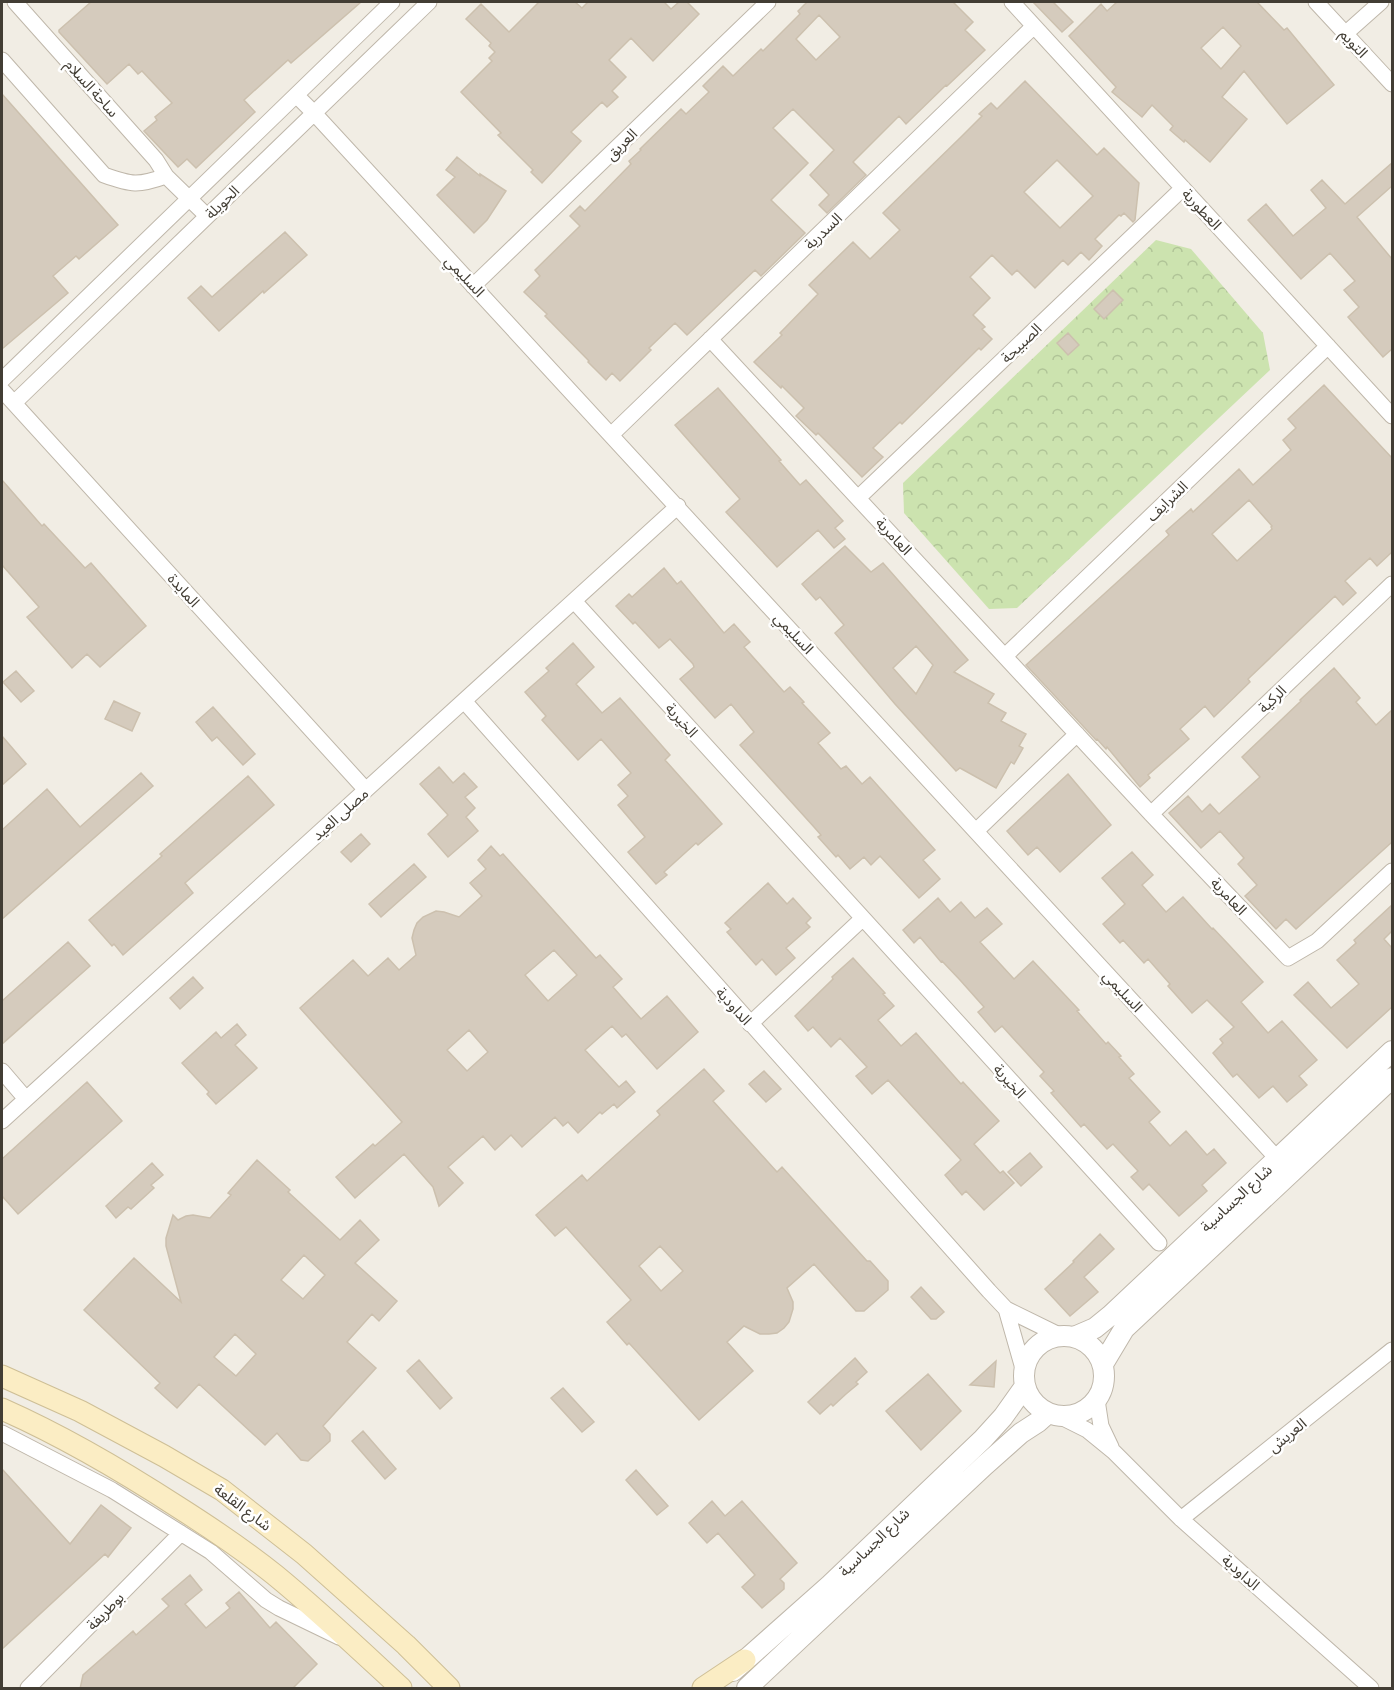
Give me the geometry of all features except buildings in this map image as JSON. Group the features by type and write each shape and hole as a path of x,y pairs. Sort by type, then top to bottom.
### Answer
{"main road":[{"name":"شارع القلعة","path":"2,1376 80,1411 222,1490 304,1554 406,1645 449,1689"},
{"path":"2,1409 124,1472 241,1549 275,1575 401,1689"},
{"path":"703,1689 745,1660"}],"street":[{"name":"ساحة السلام","path":"15,2 156,160 166,176 207,216"},
{"name":"الحويلة","path":"2,380 392,2"},
{"name":"الحويلة","path":"14,403 429,2"},
{"name":"العريق","path":"473,286 768,2"},
{"name":"العطورية","path":"1012,2 1392,416"},
{"name":"التويم","path":"1316,2 1392,84"},
{"path":"1346,34 1381,2"},
{"name":"السدرية","path":"611,435 1034,26"},
{"path":"2,60 104,175 119,181 137,184 166,176"},
{"name":"السليمي","path":"296,95 678,506 1284,1166"},
{"name":"الصبيحة","path":"858,498 1183,188"},
{"name":"العامرية","path":"710,339 1287,958 1317,941 1392,871"},
{"name":"الشرايف","path":"1005,656 1328,346"},
{"name":"المايدة","path":"2,390 366,790"},
{"name":"مصلى العيد","path":"2,1121 678,506"},
{"name":"الركية","path":"1151,814 1392,584"},
{"name":"الخيرية","path":"574,601 1159,1243"},
{"name":"الداودية","path":"464,701 1006,1309 1068,1336"},
{"path":"976,831 1077,734"},
{"path":"750,1024 862,919"},
{"name":"شارع الجساسية","path":"1103,1364 1124,1329 1284,1166 1392,1051"},
{"path":"2,1071 26,1099"},
{"name":"شارع الجساسية","path":"1068,1336 1095,1328 1284,1166 1392,1078"},
{"name":"الداودية","path":"1006,1309 1024,1379"},
{"path":"1068,1336 1087,1343 1103,1364 1102,1389 1097,1400 1090,1408 1080,1413 1070,1416 1054,1415 1037,1407 1029,1397 1024,1379 1028,1359 1036,1347 1047,1340 1068,1336"},
{"name":"العريش","path":"1181,1519 1392,1350"},
{"name":"شارع الجساسية","path":"713,1689 830,1585 982,1439 1003,1417 1024,1379"},
{"name":"الداودية","path":"1097,1400 1101,1426 1114,1452"},
{"name":"الداودية","path":"1054,1415 1087,1430 1114,1452 1181,1519 1371,1689"},
{"name":"شارع الجساسية","path":"747,1689 1021,1432 1054,1415"},
{"path":"2,1433 112,1490 227,1565 266,1600 353,1644"},
{"name":"بوطريفة","path":"28,1689 45,1683 181,1533"}],"green space":[{"path":"1156,240 1191,249 1263,333 1270,370 1017,608 989,609 904,513 903,483"}]}
